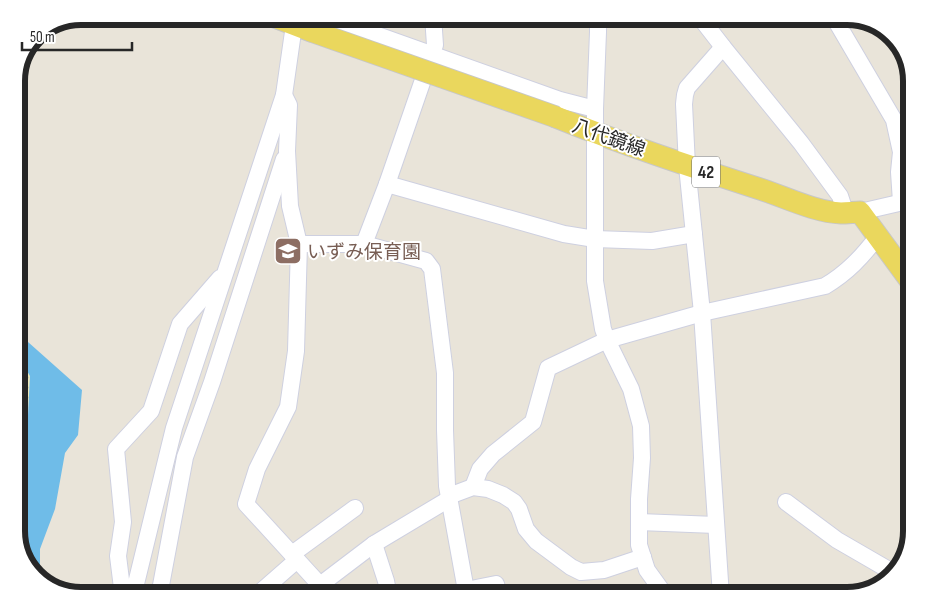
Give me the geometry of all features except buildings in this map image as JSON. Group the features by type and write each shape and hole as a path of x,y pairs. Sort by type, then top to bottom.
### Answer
{"main road":[{"name":"八代鏡線","path":"318,25 556,117 595,134 812,208 850,213"},
{"path":"850,213 878,236 903,271"}],"street":[{"path":"135,587 174,428 284,95 304,25"},
{"path":"324,25 432,54 560,100 595,109"},
{"path":"364,244 387,184 435,45 434,25"},
{"path":"598,25 595,109 595,281 607,340 631,389 641,426 642,458 639,545 647,570 659,587"},
{"path":"706,25 800,142 840,196 843,205 850,213 903,199"},
{"path":"838,25 894,120 901,152 899,172 903,184"},
{"path":"720,587 702,313 687,166 684,95 723,47"},
{"path":"284,95 288,105 287,151 290,206 299,244 296,351 288,407 257,470 246,504 320,585 374,544 449,497 473,486 503,494 514,502 519,508 526,529 536,541 571,567 581,572 604,570 643,557"},
{"path":"161,587 185,457 212,382 287,151"},
{"path":"387,184 564,234 595,239 652,241 694,234"},
{"path":"473,486 480,469 493,454 533,422 548,368 607,340 702,313 825,286 840,277 865,253 878,236"},
{"path":"299,244 364,244 426,261 432,269 445,373 444,430 449,497 466,587"},
{"path":"122,587 118,556 123,522 116,449 151,411 180,324 226,272"},
{"path":"786,502 837,540 888,569"},
{"path":"265,587 295,557 355,508"},
{"path":"639,522 716,525"},
{"path":"374,544 387,587"},
{"path":"138,573 141,587"},
{"path":"486,587 496,584 497,587"}],"sand":[{"path":"25,368 30,376 25,474"}],"water":[{"path":"25,339 82,390 78,435 65,453 55,509 40,549 40,570 28,549 25,534 25,474 30,376 25,368"}],"place":[{"name":"いずみ保育園","path":"288,251"}]}
